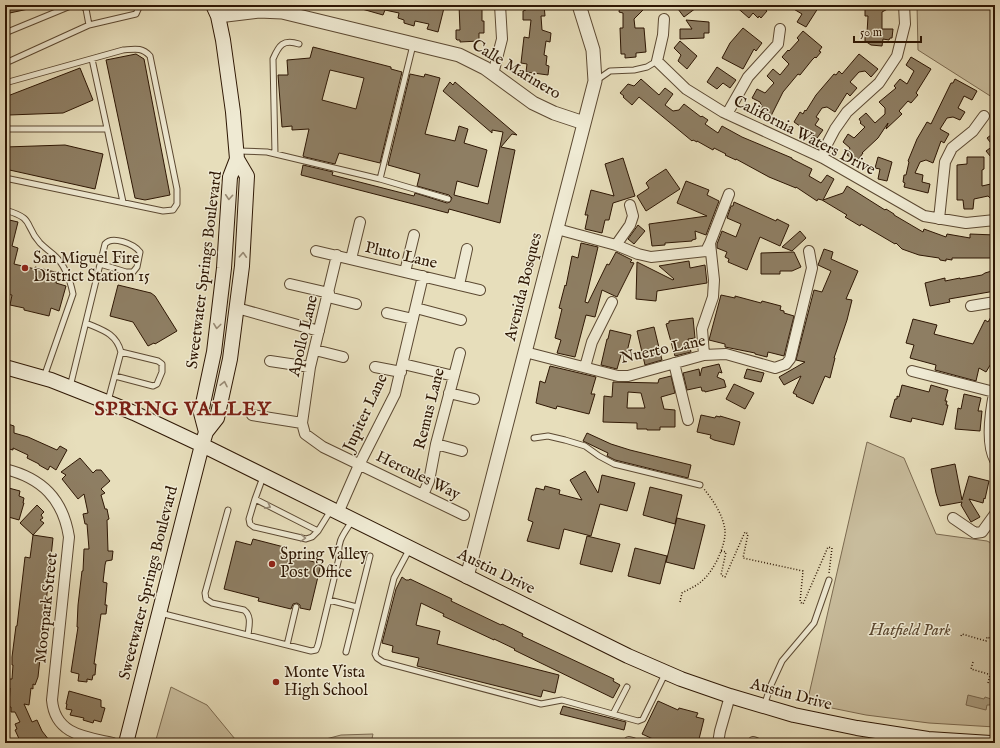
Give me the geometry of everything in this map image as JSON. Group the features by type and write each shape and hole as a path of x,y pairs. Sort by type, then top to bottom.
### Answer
{"main road":[{"name":"Sweetwater Springs Boulevard","path":"126,743 204,439 217,418 230,359 242,266 247,176 237,155 233,112 217,9"},
{"name":"Sweetwater Springs Boulevard","path":"204,439 201,414 214,352 224,268 230,177 237,155"},
{"path":"224,268 230,283 228,300 230,306 236,308"},
{"name":"Austin Drive","path":"5,367 43,378 204,439 263,476 628,656 681,679 730,696 794,715 857,728 928,739 992,743"}],"street":[{"path":"493,74 502,39 500,5"},
{"name":"Avenida Bosques","path":"467,577 595,81 593,50 579,5"},
{"path":"823,158 825,148 847,112 879,83 897,56 905,24 904,5"},
{"name":"Calle Marinero","path":"217,9 282,12 459,55 485,68 533,103 554,113 584,123"},
{"path":"657,61 663,35 664,19"},
{"path":"727,114 748,77 778,44 780,29"},
{"name":"California Waters Drive","path":"657,61 686,89 727,114 823,158 924,216 966,223 995,220"},
{"path":"939,219 945,162 952,148 973,131 984,116"},
{"path":"557,229 616,245 638,254 651,257 706,250 729,194"},
{"path":"616,245 630,225 633,216 630,205"},
{"path":"351,259 360,222"},
{"path":"405,272 414,235"},
{"path":"704,355 702,329 713,297 714,280 710,243"},
{"path":"459,285 467,249"},
{"name":"Pluto Lane","path":"316,251 480,290"},
{"name":"Nuerto Lane","path":"525,352 618,376 628,376 704,355 726,354 776,368 786,364 790,359 812,268 809,251"},
{"name":"Apollo Lane","path":"302,423 310,367 337,255"},
{"name":"Jupiter Lane","path":"334,511 395,394 423,276"},
{"path":"290,284 356,304"},
{"path":"585,367 592,342 612,302"},
{"path":"971,306 995,302"},
{"path":"236,308 319,331"},
{"path":"416,308 461,320"},
{"path":"387,313 414,319"},
{"path":"315,350 343,357"},
{"name":"Remus Lane","path":"423,495 429,481 436,444 460,353"},
{"path":"270,361 310,367"},
{"path":"674,363 688,420"},
{"path":"375,367 402,368 454,376"},
{"path":"912,371 995,390 990,430 990,447 995,460"},
{"path":"449,393 474,399"},
{"path":"252,415 302,423"},
{"name":"Hercules Way","path":"302,423 305,434 323,447 464,515"},
{"path":"436,444 462,451"},
{"name":"Moorpark Street","path":"5,469 25,475 48,491 63,512 68,529 69,537 52,700 54,712 60,723 71,732 113,743"},
{"path":"953,518 975,533 982,532 995,514"},
{"path":"718,743 730,696"}],"lane":[{"path":"5,33 73,5 86,8 89,25"},
{"path":"5,61 10,61 89,25 136,14 140,5"},
{"path":"275,154 273,59 282,44 291,41 299,44"},
{"path":"380,179 413,44"},
{"path":"5,83 123,50 138,49 145,51 150,56 177,189 177,204 173,210 163,211 5,178"},
{"path":"92,59 123,202"},
{"path":"595,81 610,71 634,70 648,67 657,61"},
{"path":"5,129 107,129"},
{"path":"237,155 267,152 380,179 448,199"},
{"path":"5,210 25,218 36,238 63,266 70,282 73,294 43,378"},
{"path":"70,388 104,244 107,241 112,240 128,244 140,252 137,267 133,272 126,272 100,264"},
{"path":"86,323 108,332 119,345 121,352 108,402"},
{"path":"115,376 153,386 157,384 162,372 162,364 158,361 121,352"},
{"path":"534,438 548,436 565,440 585,446 614,464 700,485"},
{"path":"263,476 249,519 250,524 254,527 306,539 312,537 334,511"},
{"path":"255,499 318,531"},
{"path":"228,510 205,593 206,599 212,602 244,610 248,614 249,620 248,635"},
{"path":"159,613 311,651 316,650 339,558 339,544 353,520"},
{"path":"410,549 394,578 375,654 376,658 383,662 541,704 562,700 638,721 644,719 666,672"},
{"path":"346,652 370,556"},
{"path":"764,706 771,685 782,661 814,622 829,580"},
{"path":"329,600 357,607"},
{"path":"287,645 296,607"},
{"path":"613,714 627,686"}],"path":[{"path":"680,602 682,593 693,588 704,580 719,558 725,531 712,499 700,485"},
{"path":"721,551 726,552 721,575 725,577 745,532 748,534 743,558 803,571 800,602 803,604 828,546 832,548 829,580"},
{"path":"961,636 962,634 986,641 987,637 995,640"},
{"path":"988,683 995,657"},
{"path":"973,662 971,669 995,676"}],"green space":[{"path":"917,5 995,5 995,99 918,50"},
{"name":"Hatfield Park","path":"867,442 904,458 936,534 987,541 995,545 995,727 929,723 866,715 807,703"},
{"path":"171,687 207,705 237,743 155,743"},
{"path":"373,734 371,743 311,743 341,735"}],"shaded area":[{"path":"968,695 991,699 990,705 987,705 986,710 966,705"}],"building":[{"path":"5,5 32,5 33,8 5,14"},
{"path":"356,5 434,5 444,8 438,32 427,29 429,24 415,21 414,26 404,23 404,20 398,18 399,13 385,10 383,15 355,7"},
{"path":"459,5 477,5 477,7 482,7 484,33 479,33 479,41 460,42 460,40 456,39 456,30 460,30"},
{"path":"526,5 544,5 545,16 541,16 542,30 551,33 550,42 546,41 544,55 547,56 546,65 549,66 548,75 526,72 527,64 521,63 524,37 529,38 531,20 523,20 523,11 526,10"},
{"path":"620,5 640,5 644,9 634,19 635,28 644,28 646,52 636,53 636,57 625,58 625,54 621,54 620,28 623,28 623,13 619,12"},
{"path":"678,5 700,5 684,17 678,9 680,8"},
{"path":"734,5 760,5 767,11 761,18 759,16 758,18 753,13 749,18"},
{"path":"787,5 820,5 806,27 797,22 802,14"},
{"path":"870,5 895,5 882,12 882,29 893,29 892,38 889,40 883,39 882,46 871,45 865,41 868,16 865,16 865,9 870,9"},
{"path":"686,20 709,22 709,33 704,33 704,38 680,39 680,29 692,29"},
{"path":"743,28 762,43 756,51 754,49 743,69 722,58 730,43"},
{"path":"803,31 822,47 819,51 821,52 812,60 800,75 798,74 783,92 771,116 760,112 762,107 760,102 752,98 757,89 765,93 774,83 767,76 773,69 780,75 789,64 782,57 799,40 797,38"},
{"path":"680,41 697,56 687,69 678,61 681,55 674,48"},
{"path":"313,47 391,67 391,69 402,72 380,163 339,153 335,164 305,157 303,156 309,129 292,130 292,126 282,127 278,75 288,75 287,60 310,58","holes":["330,70 364,78 356,109 322,100"]},
{"path":"136,54 144,59 170,195 145,200 135,198 106,60"},
{"path":"859,54 878,69 871,77 865,71 859,72 850,82 857,88 850,96 847,93 835,112 827,107 822,108 816,117 819,119 815,125 823,130 817,138 794,122 800,112 803,114 805,110 806,111 816,95 834,74 836,75 839,71 842,74"},
{"path":"911,57 931,69 916,93 918,95 911,103 908,101 899,111 902,114 886,129 888,123 878,138 862,153 857,161 847,155 850,148 843,142 848,134 854,138 865,127 860,123 861,122 859,119 866,113 875,123 885,114 885,108 879,102 896,88 894,86 900,79 907,84 914,71 906,65"},
{"path":"717,67 736,80 730,88 723,83 717,89 707,82"},
{"path":"80,68 93,100 63,113 9,115 5,104 5,97"},
{"path":"410,74 424,77 425,74 440,78 425,134 455,141 459,126 468,129 464,143 487,150 478,187 457,181 454,195 488,204 503,132 492,130 492,133 443,91 450,82 453,85 455,82 517,135 512,134 501,147 515,150 500,223 449,209 448,213 301,175 303,165 333,172 332,175 414,196 415,193 447,203 450,202 452,198 449,195 417,186 420,174 388,165"},
{"path":"641,79 659,95 665,88 673,94 665,105 673,111 679,110 684,104 701,117 702,116 708,120 705,124 718,133 722,126 742,137 792,158 812,169 809,176 821,183 827,175 834,179 823,200 843,193 847,186 923,232 924,229 946,237 947,234 970,238 970,234 995,235 995,258 952,258 952,260 946,259 946,261 940,260 939,258 919,255 902,249 896,243 895,244 861,224 860,226 845,217 847,215 822,200 818,199 817,201 796,187 769,177 714,148 713,150 697,141 692,141 639,97 632,105 620,93 628,84 634,86"},
{"path":"955,79 977,91 972,100 964,96 958,108 965,112 960,120 953,117 947,118 940,129 949,134 944,143 941,141 933,163 926,160 920,162 915,173 923,175 922,182 930,184 928,193 904,187 904,175 906,175 908,161 917,139 927,122 931,124 951,83 953,83"},
{"path":"995,132 995,162 986,151 993,146 987,138"},
{"path":"65,145 103,154 95,189 5,169 5,147"},
{"path":"878,157 892,162 887,181 878,179 880,169 875,168"},
{"path":"967,157 984,157 982,186 995,183 995,203 988,196 974,199 973,209 964,209 963,200 957,200 957,165 967,164"},
{"path":"623,158 635,196 613,203 609,220 605,220 602,233 585,229 588,215 585,215 591,190 614,196 605,164"},
{"path":"666,169 680,189 646,211 637,196 649,188 646,183 649,180"},
{"path":"686,181 709,190 707,195 719,201 706,235 695,231 696,239 692,241 665,243 665,245 652,246 649,224 707,216 677,203"},
{"path":"734,202 776,221 777,219 789,225 780,246 760,237 747,270 728,262 729,259 725,257 727,252 717,248 722,231 736,237 741,224 727,218"},
{"name":"San Miguel Fire District Station 15","path":"5,219 18,222 12,246 18,248 14,264 59,273 56,283 66,286 59,311 51,308 49,316 10,305 12,295 5,294"},
{"path":"638,225 645,231 634,244 628,239"},
{"path":"800,231 806,238 792,251 782,247"},
{"path":"581,243 598,247 585,302 588,303 607,264 609,265 616,252 632,260 630,262 634,263 617,297 602,290 595,317 586,315 575,357 557,353 561,340 555,338 562,309 559,308 565,285 566,286 572,256 578,258"},
{"path":"824,249 833,252 831,259 858,271 846,299 852,300 834,358 830,378 825,376 813,404 793,393 801,376 784,385 779,377 805,362 796,360 814,290 822,292 831,271 818,265"},
{"path":"794,252 801,267 792,271 780,271 780,274 761,274 761,253"},
{"path":"689,261 690,268 705,265 707,283 657,291 656,301 636,299 637,262 673,280 674,279 659,266"},
{"path":"995,270 995,291 949,299 950,302 930,306 925,283 945,278 945,281 982,275"},
{"path":"118,285 151,293 155,296 177,331 155,344 154,343 148,346 133,322 110,316"},
{"path":"721,295 735,298 735,296 761,303 762,301 781,306 780,310 794,316 784,356 768,352 767,357 725,347 725,344 709,340"},
{"path":"995,310 995,357 986,372 979,368 976,381 935,370 936,365 910,358 914,345 906,343 913,319 937,325 934,334 973,344 985,320 988,322"},
{"path":"693,318 695,338 688,339 691,352 675,356 666,324 669,323 669,321"},
{"path":"654,327 662,360 645,365 637,331"},
{"path":"610,330 631,335 626,356 621,355 617,369 601,365"},
{"path":"719,364 722,373 719,372 717,377 724,380 726,387 705,392 702,391 701,387 687,390 683,373 699,369 700,376 702,368"},
{"path":"550,366 596,377 591,394 595,394 589,414 557,406 556,409 536,403 540,381 545,383"},
{"path":"747,369 764,373 761,382 744,378"},
{"path":"671,376 675,393 661,397 664,409 675,410 675,427 660,427 660,430 647,430 637,429 637,423 603,422 604,396 612,397 613,382 658,383 659,379","holes":["628,392 641,393 645,408 627,408"]},
{"path":"734,384 754,393 745,409 726,399"},
{"path":"902,385 929,392 931,385 948,390 945,401 947,401 946,405 948,405 943,425 912,418 911,422 890,417 895,399 897,399 897,396 899,397"},
{"path":"964,394 981,398 978,411 982,411 980,431 955,429 958,408 961,409"},
{"path":"701,415 715,418 716,416 720,416 740,422 734,445 714,440 710,438 711,435 697,432"},
{"path":"5,423 14,426 14,433 28,437 57,450 60,446 67,450 56,470 50,466 48,470 27,458 28,455 13,448 13,450 5,448"},
{"path":"587,433 611,444 630,450 691,465 688,478 615,460 607,456 608,453 583,441"},
{"path":"80,458 93,473 96,470 101,470 110,481 101,489 105,493 101,495 105,509 107,509 109,519 107,520 108,551 113,551 112,560 106,561 105,565 103,582 107,583 105,605 107,605 106,614 101,614 94,664 96,664 95,675 93,675 92,680 87,679 87,682 78,681 79,674 71,672 78,627 78,605 83,571 84,549 89,549 87,524 85,524 83,514 88,513 84,494 78,499 62,479 66,475 61,472"},
{"path":"955,464 962,500 969,476 989,481 983,503 969,499 980,517 971,522 961,505 962,502 940,506 936,493 931,469"},
{"path":"585,471 598,493 602,475 635,483 627,511 600,504 591,536 564,529 559,549 527,541 533,522 528,520 536,488 544,490 545,486 560,490 559,494 582,500 570,480"},
{"path":"5,487 20,491 19,496 24,498 19,520 5,516"},
{"path":"650,487 682,495 675,524 643,515"},
{"path":"37,505 44,512 41,515 43,518 40,520 44,523 33,535 20,523"},
{"path":"677,518 705,525 694,569 666,562"},
{"path":"33,535 53,538 38,677 35,685 33,684 33,689 31,688 29,705 24,704 32,722 37,720 42,731 49,740 45,743 21,743 15,730 17,729 15,724 20,722 15,712 11,712 11,707 9,707 10,688 7,687 7,679 12,679 12,657 25,557 30,558"},
{"path":"587,536 620,544 612,572 580,564"},
{"path":"253,539 284,547 283,553 321,564 310,610 300,608 300,605 297,603 293,604 291,609 258,601 259,598 224,589 236,541 251,545"},
{"path":"635,548 667,556 660,584 628,576"},
{"path":"402,577 406,580 410,579 452,599 451,601 523,634 522,636 614,679 613,681 620,685 613,698 514,650 515,649 443,616 444,614 421,603 416,625 440,631 437,644 559,675 555,693 543,690 541,697 417,666 419,658 392,652 393,646 382,643 396,589"},
{"path":"69,691 101,700 101,707 105,708 101,722 94,720 93,723 83,720 84,718 70,715 72,710 66,709"},
{"path":"658,701 678,710 679,708 698,713 696,717 704,719 698,743 670,743 653,739 642,734"},
{"path":"563,706 626,722 624,730 560,714"}],"place":[{"name":"San Miguel Fire District Station 15","path":"25,268"},
{"name":"Spring Valley Post Office","path":"272,564"},
{"name":"Monte Vista High School","path":"276,682"}],"district":[{"name":"SPRING VALLEY","path":"183,409"}]}
